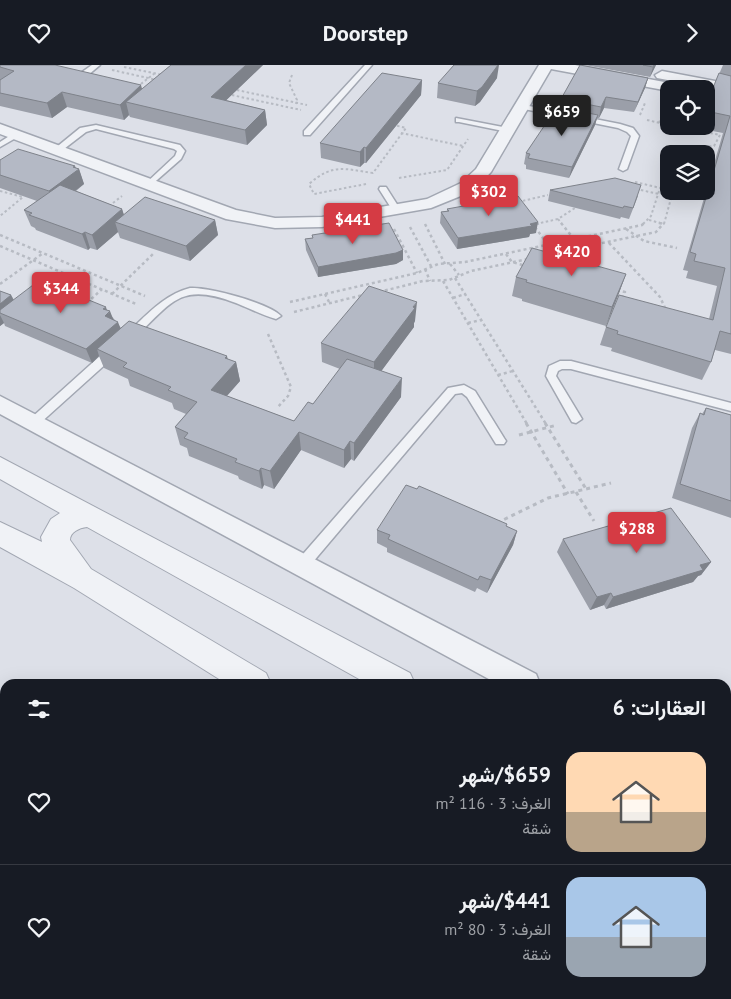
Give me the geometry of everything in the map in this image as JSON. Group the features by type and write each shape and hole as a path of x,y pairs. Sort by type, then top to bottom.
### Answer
{"street":[{"path":"0,129 232,215 275,223 322,222 430,203 467,187 483,172 546,65"},
{"path":"553,65 660,85"},
{"path":"605,65 731,88"},
{"path":"715,95 731,98"},
{"path":"0,404 517,679"},
{"path":"0,467 390,679"},
{"path":"84,579 57,545 55,537 59,528 68,521 79,516 90,516"},
{"path":"0,533 84,579 247,679"}],"lane":[{"path":"307,133 369,65"},
{"path":"78,79 97,66"},
{"path":"522,107 620,126 633,133 634,139 623,169"},
{"path":"459,120 508,130"},
{"path":"57,150 83,130 96,127 177,147 181,151 178,157 149,184"},
{"path":"0,145 17,135"},
{"path":"383,189 394,210"},
{"path":"34,422 180,294 202,290 276,316"},
{"path":"576,419 552,377 553,369 560,365 570,365 731,407"},
{"path":"302,565 452,391 464,389 471,394 500,441"}],"path":[{"path":"118,71 128,65"},
{"path":"97,66 157,80"},
{"path":"124,67 164,75"},
{"path":"142,92 133,91 155,73"},
{"path":"292,75 290,87 296,103"},
{"path":"633,133 653,84"},
{"path":"224,88 296,103 327,112"},
{"path":"219,93 292,108 327,112"},
{"path":"254,100 260,95"},
{"path":"292,108 296,103"},
{"path":"638,119 659,123"},
{"path":"370,184 314,194 310,184 328,169 372,173 406,128 388,124"},
{"path":"398,179 447,170 478,124"},
{"path":"401,133 463,146"},
{"path":"714,145 720,135 715,134"},
{"path":"278,408 290,392 290,382 257,309 417,273 431,266 506,254 642,225 649,220 660,188"},
{"path":"0,191 23,197 0,216"},
{"path":"521,210 516,202 548,195"},
{"path":"548,255 656,232 664,224 671,200"},
{"path":"567,259 549,245 533,225 558,219 575,208"},
{"path":"394,210 431,266"},
{"path":"394,210 417,273"},
{"path":"558,219 574,239"},
{"path":"649,220 664,224"},
{"path":"434,221 425,224 445,264"},
{"path":"625,228 635,237 654,245 676,248"},
{"path":"0,235 166,305"},
{"path":"596,235 604,243"},
{"path":"608,242 660,297 666,313"},
{"path":"0,246 157,313"},
{"path":"0,284 42,253"},
{"path":"112,294 153,254"},
{"path":"506,254 512,262 530,267"},
{"path":"372,283 377,292 430,281 443,281 459,275 530,258"},
{"path":"450,264 457,270 459,275"},
{"path":"425,269 430,281"},
{"path":"455,278 586,489"},
{"path":"443,281 568,493"},
{"path":"608,288 625,292 622,300"},
{"path":"85,305 102,289"},
{"path":"452,298 465,293"},
{"path":"325,294 330,303"},
{"path":"276,316 368,294"},
{"path":"468,323 481,320"},
{"path":"498,375 513,371"},
{"path":"500,441 576,419"},
{"path":"495,523 548,498 611,483"},
{"path":"576,491 594,521"}],"building":[{"path":"0,65 55,65 141,85 120,105 62,92 47,103 0,93 0,80 14,71 0,67"},
{"path":"171,65 246,65 211,97 265,110 245,130 126,102"},
{"path":"454,65 498,65 477,91 438,83"},
{"path":"580,65 648,78 638,102 606,97 601,107 561,99"},
{"path":"382,73 422,80 366,148 364,147 360,152 320,143"},
{"path":"719,73 731,76 731,334 720,331 711,362 617,334 618,331 606,327 619,295 713,320 725,268 694,261 696,254 690,252 705,200 715,200 715,167 730,116 715,113 715,83"},
{"path":"557,107 598,115 572,167 528,158 530,154 526,153"},
{"path":"18,149 75,166 73,167 79,169 49,191 0,175 0,160"},
{"path":"615,178 641,185 633,208 624,206 623,208 550,190"},
{"path":"60,185 122,209 92,235 85,232 82,234 29,215 32,213 24,210"},
{"path":"518,196 538,222 530,224 532,226 458,238 441,212 449,211 447,209"},
{"path":"145,197 215,220 186,246 115,222"},
{"path":"389,223 403,250 396,253 318,267 305,239 313,238 312,235"},
{"path":"532,248 626,274 612,307 526,282 527,280 516,277"},
{"path":"37,282 45,285 47,283 106,307 103,309 110,311 105,316 118,322 86,349 0,313 0,310"},
{"path":"369,286 417,302 413,307 415,308 374,362 321,343"},
{"path":"0,291 11,295 0,304"},
{"path":"129,321 227,356 225,358 236,362 211,390 294,421 308,402 313,404 347,359 402,378 354,443 350,441 344,450 299,432 270,471 261,468 259,471 235,462 237,459 184,438 188,433 175,427 197,402 168,390 171,387 123,367 127,363 97,349"},
{"path":"706,408 731,415 731,501 680,484 700,413 704,415"},
{"path":"406,485 417,489 419,486 507,524 506,526 517,531 491,580 480,576 478,580 388,539 390,535 377,530"},
{"path":"671,508 711,562 700,565 703,570 613,597 611,593 597,597 563,539"}]}
